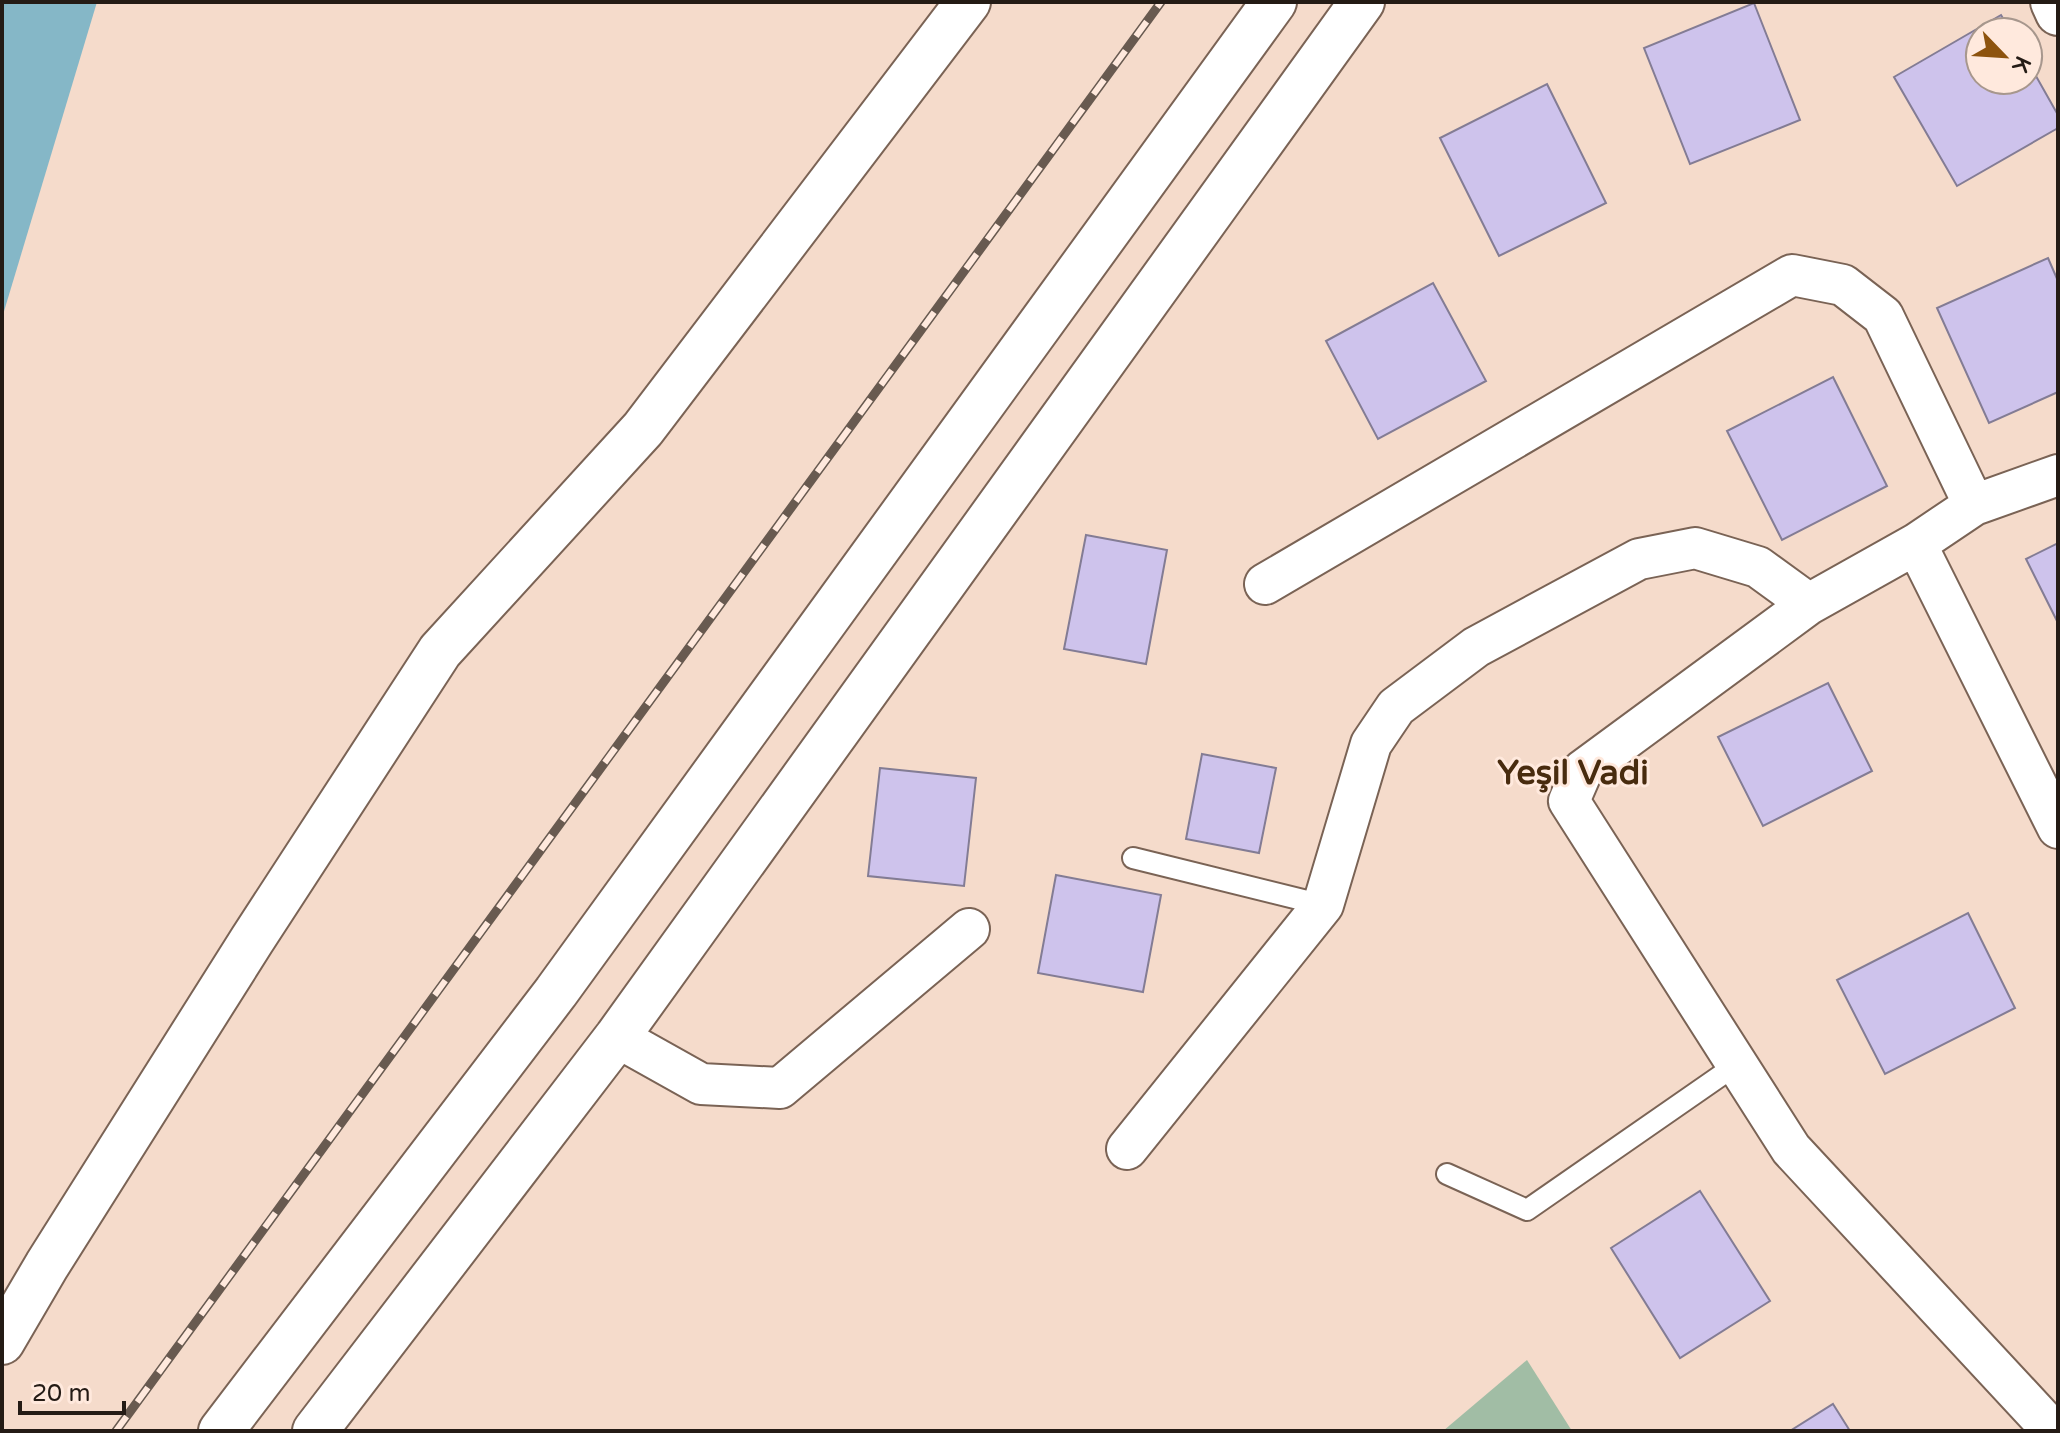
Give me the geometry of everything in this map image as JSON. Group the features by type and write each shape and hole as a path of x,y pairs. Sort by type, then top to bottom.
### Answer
{"street":[{"path":"2,1342 47,1265 252,940 440,651 643,429 968,2"},
{"path":"221,1431 556,992 1274,2"},
{"path":"315,1431 617,1037 1362,2"},
{"path":"2053,2 2058,13"},
{"path":"1265,584 1792,275 1843,285 1883,316 1974,505"},
{"path":"2053,1431 1791,1149 1569,801 1582,771 1809,604 1916,544 1974,505 2058,475"},
{"path":"1916,544 2058,828"},
{"path":"1127,1149 1323,905 1371,744 1396,707 1476,647 1639,559 1695,548 1758,567 1809,604"},
{"path":"617,1037 701,1084 780,1088 969,929"}],"lane":[{"path":"1133,858 1323,905"},
{"path":"1447,1174 1527,1210 1736,1065"}],"green space":[{"path":"1527,1360 1572,1431 1443,1431"}],"water":[{"path":"2,2 97,2 2,318"}],"building":[{"path":"1754,3 1800,120 1690,164 1644,48"},
{"path":"1964,36 1964,96 2044,96 2044,90 2058,115 2058,128 1957,186 1894,77"},
{"path":"1547,84 1606,203 1499,256 1440,138"},
{"path":"2048,258 2058,281 2058,392 1989,423 1937,308"},
{"path":"1433,283 1486,381 1378,439 1326,341"},
{"path":"1833,377 1887,486 1782,540 1727,431"},
{"path":"1086,535 1167,550 1146,664 1064,649"},
{"path":"2058,543 2058,623 2026,559"},
{"path":"1828,683 1872,771 1763,826 1718,737"},
{"path":"1202,754 1276,768 1259,853 1186,839"},
{"path":"880,768 976,778 964,886 868,876"},
{"path":"1056,875 1161,895 1143,992 1038,973"},
{"path":"1968,913 2015,1008 1885,1074 1837,980"},
{"path":"1700,1191 1770,1301 1680,1358 1611,1248"},
{"path":"1833,1404 1850,1431 1790,1431"}],"railway":[{"path":"116,1431 1161,2"}],"district":[{"name":"Yeşil Vadi","path":"1573,772"}]}
